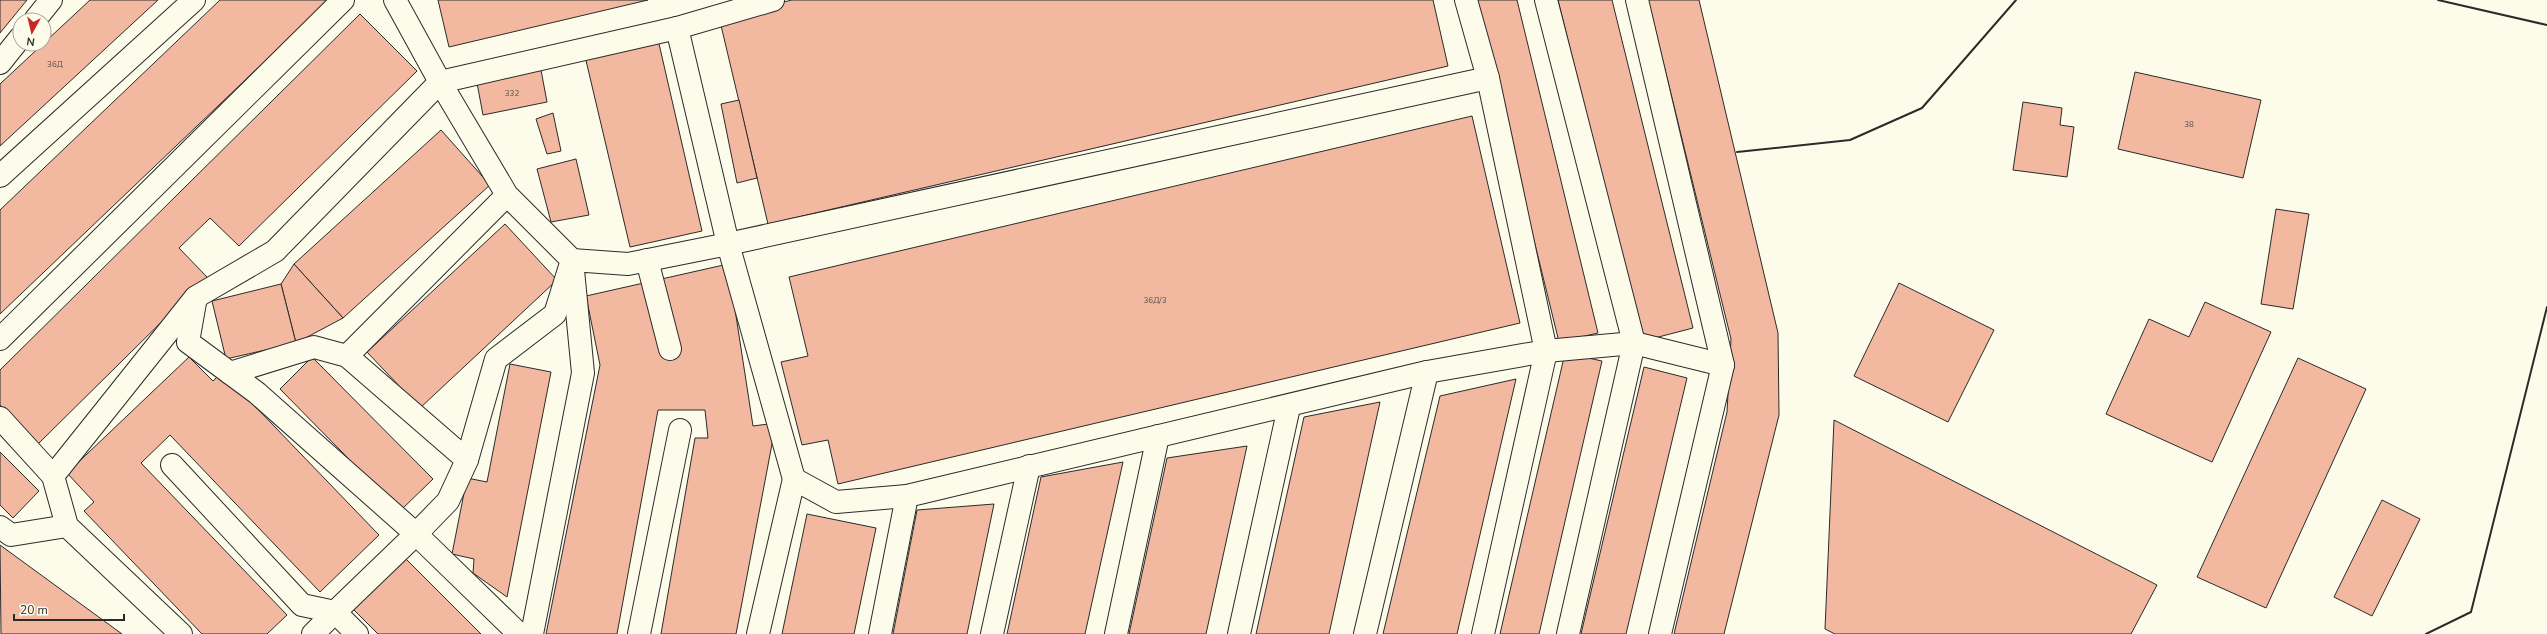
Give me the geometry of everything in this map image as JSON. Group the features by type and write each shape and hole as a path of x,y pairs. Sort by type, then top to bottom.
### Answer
{"lane":[{"path":"41,12 51,0"},
{"path":"0,176 194,0"},
{"path":"0,339 343,0"},
{"path":"395,0 440,82 507,195 572,260 583,373 532,634"},
{"path":"53,476 196,297 275,251 440,82 677,28 773,0"},
{"path":"1466,0 1488,78 1546,351 1483,634"},
{"path":"1546,0 1634,343 1568,634"},
{"path":"1638,0 1723,365 1660,634"},
{"path":"677,28 728,244 794,479 758,634"},
{"path":"0,63 12,48"},
{"path":"572,260 628,264 728,244 1488,78"},
{"path":"348,356 507,195"},
{"path":"313,634 448,501 467,460 496,359 555,314 572,260"},
{"path":"647,260 670,349"},
{"path":"196,297 188,342 257,393 416,534 519,634"},
{"path":"794,479 836,502 907,496 1029,466 1289,407 1427,372 1546,351 1634,343 1723,365"},
{"path":"230,373 314,347 348,356 467,460"},
{"path":"1365,634 1427,372"},
{"path":"1239,634 1289,407"},
{"path":"0,418 53,476 67,526 181,634"},
{"path":"639,634 680,430"},
{"path":"1116,634 1158,436"},
{"path":"172,465 302,605 335,612 357,634"},
{"path":"992,634 1029,466"},
{"path":"880,634 907,496"},
{"path":"0,527 11,535 67,526"}],"building":[{"path":"0,0 27,0 17,12 12,12 12,18 0,33"},
{"path":"90,0 158,0 0,146 0,84 34,52 52,52 52,35"},
{"path":"220,0 329,0 0,314 0,210"},
{"path":"438,0 648,0 449,47"},
{"path":"792,0 1433,0 1448,66 768,224 719,17"},
{"path":"1475,0 1517,0 1598,333 1559,342"},
{"path":"1558,0 1612,0 1693,328 1643,341"},
{"path":"1648,0 1699,0 1778,333 1779,415 1724,634 1674,634 1727,412 1731,339"},
{"path":"360,14 417,71 239,246 210,218 179,248 207,277 38,444 0,405 0,370"},
{"path":"657,35 702,231 630,247 584,52"},
{"path":"541,70 547,102 483,115 477,83"},
{"path":"2135,72 2261,100 2243,178 2118,149"},
{"path":"739,100 757,178 737,183 721,104"},
{"path":"2023,102 2062,108 2060,125 2074,127 2067,177 2013,170"},
{"path":"553,113 561,151 547,154 536,119"},
{"path":"1472,116 1520,323 838,484 828,440 802,445 781,362 808,356 789,277"},
{"path":"441,130 490,185 343,318 294,264"},
{"path":"576,159 589,215 551,222 537,169"},
{"path":"2276,209 2309,214 2293,309 2261,304"},
{"path":"505,224 557,280 420,408 367,352"},
{"path":"294,264 343,318 296,343 281,284"},
{"path":"728,264 753,426 776,423 736,634 661,634 695,438 708,438 705,410 658,410 617,634 546,634 600,365 586,296"},
{"path":"1899,283 1994,330 1948,422 1854,376"},
{"path":"281,284 296,343 226,359 212,301"},
{"path":"2205,302 2271,332 2212,462 2106,414 2149,319 2189,337"},
{"path":"1565,353 1602,361 1539,634 1500,634"},
{"path":"189,357 213,381 222,372 379,535 320,592 170,435 141,463 287,615 267,634 202,634 84,511 94,502 67,473"},
{"path":"312,357 433,479 400,511 280,389"},
{"path":"2298,358 2366,389 2266,608 2197,577"},
{"path":"510,364 551,372 507,597 473,573 474,559 452,554 467,478 487,482"},
{"path":"1644,367 1687,378 1626,634 1581,634"},
{"path":"1516,379 1457,634 1383,634 1440,396"},
{"path":"1380,402 1329,634 1256,634 1304,417"},
{"path":"1834,420 2157,585 2131,634 1835,634 1825,629"},
{"path":"1247,446 1206,634 1129,634 1167,458"},
{"path":"0,452 39,491 13,518 0,505"},
{"path":"1123,462 1085,634 1007,634 1041,477"},
{"path":"2382,500 2420,519 2372,616 2334,597"},
{"path":"994,504 967,634 893,634 917,510"},
{"path":"807,514 876,528 854,634 782,634"},
{"path":"0,545 122,634 1,634"},
{"path":"404,557 481,634 378,634 353,609"}],"wall":[{"path":"1737,152 1850,140 1922,108 2016,0"},
{"path":"2438,0 2547,25"},
{"path":"2426,634 2471,612 2547,307"}]}
